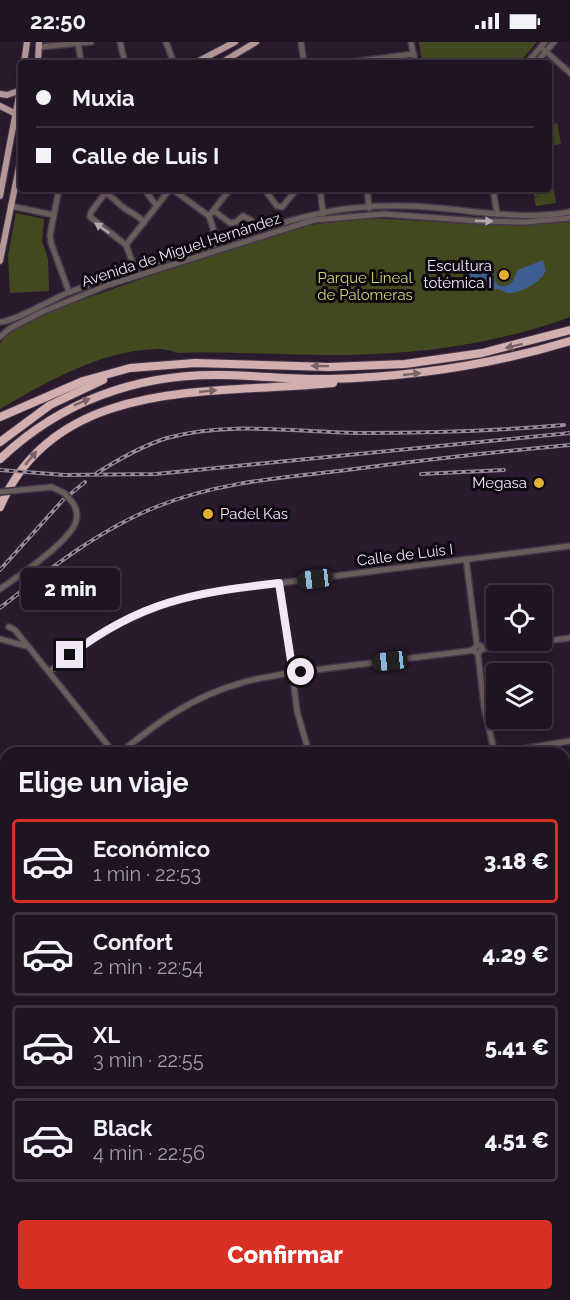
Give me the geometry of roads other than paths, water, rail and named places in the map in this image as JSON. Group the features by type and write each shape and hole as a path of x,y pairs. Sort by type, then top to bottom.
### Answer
{"highway":[{"path":"0,417 83,381 121,369 195,363 329,367 405,364 482,353 570,330"},
{"path":"0,459 34,430 61,412 106,392 142,382 179,376 327,379 414,374 510,358 570,341"},
{"path":"1,440 50,405 101,381 141,368"},
{"path":"0,507 16,476 38,449 70,426 110,409 176,394 360,382 379,376"}],"main road":[{"path":"24,60 27,42"},
{"path":"201,60 234,42"},
{"path":"226,60 256,42"},
{"path":"38,60 39,45"},
{"path":"0,196 18,114 2,106 3,94 18,91"},
{"path":"0,261 18,172"}],"street":[{"path":"39,45 91,42"},
{"path":"120,42 125,60"},
{"path":"166,42 173,60"},
{"path":"301,42 304,60"},
{"path":"411,42 415,60"},
{"path":"530,60 544,47 554,42"},
{"path":"78,43 81,60"},
{"path":"544,47 570,73"},
{"path":"367,60 414,54"},
{"path":"58,192 50,235 69,292"},
{"path":"105,192 90,217 126,245 135,269"},
{"path":"107,192 124,208 135,213 144,223"},
{"path":"146,192 156,206"},
{"path":"126,245 168,192"},
{"path":"176,192 209,216 218,243"},
{"path":"182,196 185,192"},
{"path":"209,216 228,192"},
{"path":"266,192 277,206 282,207 294,192"},
{"path":"320,192 323,212 329,218"},
{"path":"367,192 369,208"},
{"path":"493,192 497,214"},
{"path":"11,206 54,215"},
{"name":"Avenida de Miguel Hernández","path":"407,216 432,214 433,209 424,207"},
{"name":"Avenida de Miguel Hernández","path":"0,320 13,319 69,292 135,269 323,212 424,207 497,214 542,215 570,212"},
{"path":"214,211 230,223 236,222 243,216 251,220"},
{"name":"Avenida de Miguel Hernández","path":"449,219 443,217 443,212 466,211"},
{"name":"Avenida de Miguel Hernández","path":"42,312 127,278 289,227 329,218 384,214 525,222 570,217"},
{"name":"Avenida de Miguel Hernández","path":"0,338 9,329 70,296 69,292"},
{"path":"0,492 52,487 64,493 73,502 77,515 76,521 64,539 0,589"},
{"name":"Calle de Luis I","path":"48,672 99,634 149,608 198,594 570,546"},
{"path":"466,559 484,707 494,747"},
{"path":"128,747 168,716 192,702 241,683 287,673 292,667 279,583"},
{"path":"9,627 15,630 109,747"},
{"path":"293,678 298,672 570,638"},
{"path":"0,639 20,643 29,649"},
{"path":"292,667 298,672"},
{"path":"287,673 293,678 297,711 307,747"},
{"path":"529,747 570,741"}],"water":[{"path":"543,260 545,271 542,277 520,291 509,293 497,289 473,290 465,286 468,274 482,265 493,267 495,280 502,286 512,283 518,270"}],"railway":[{"path":"97,473 131,453 158,441 214,430 410,433 564,425"},
{"path":"0,470 65,475 156,474 570,433"},
{"path":"0,608 56,565 114,527 156,507 201,492 269,479 570,445"},
{"path":"421,474 504,470"},
{"path":"0,570 63,500 85,482"}],"place":[{"name":"Escultura totémica I","path":"504,275"},
{"name":"Megasa","path":"539,483"},
{"name":"Padel Kas","path":"208,514"}],"park label":[{"name":"Parque Lineal de Palomeras","path":"365,286"}]}
